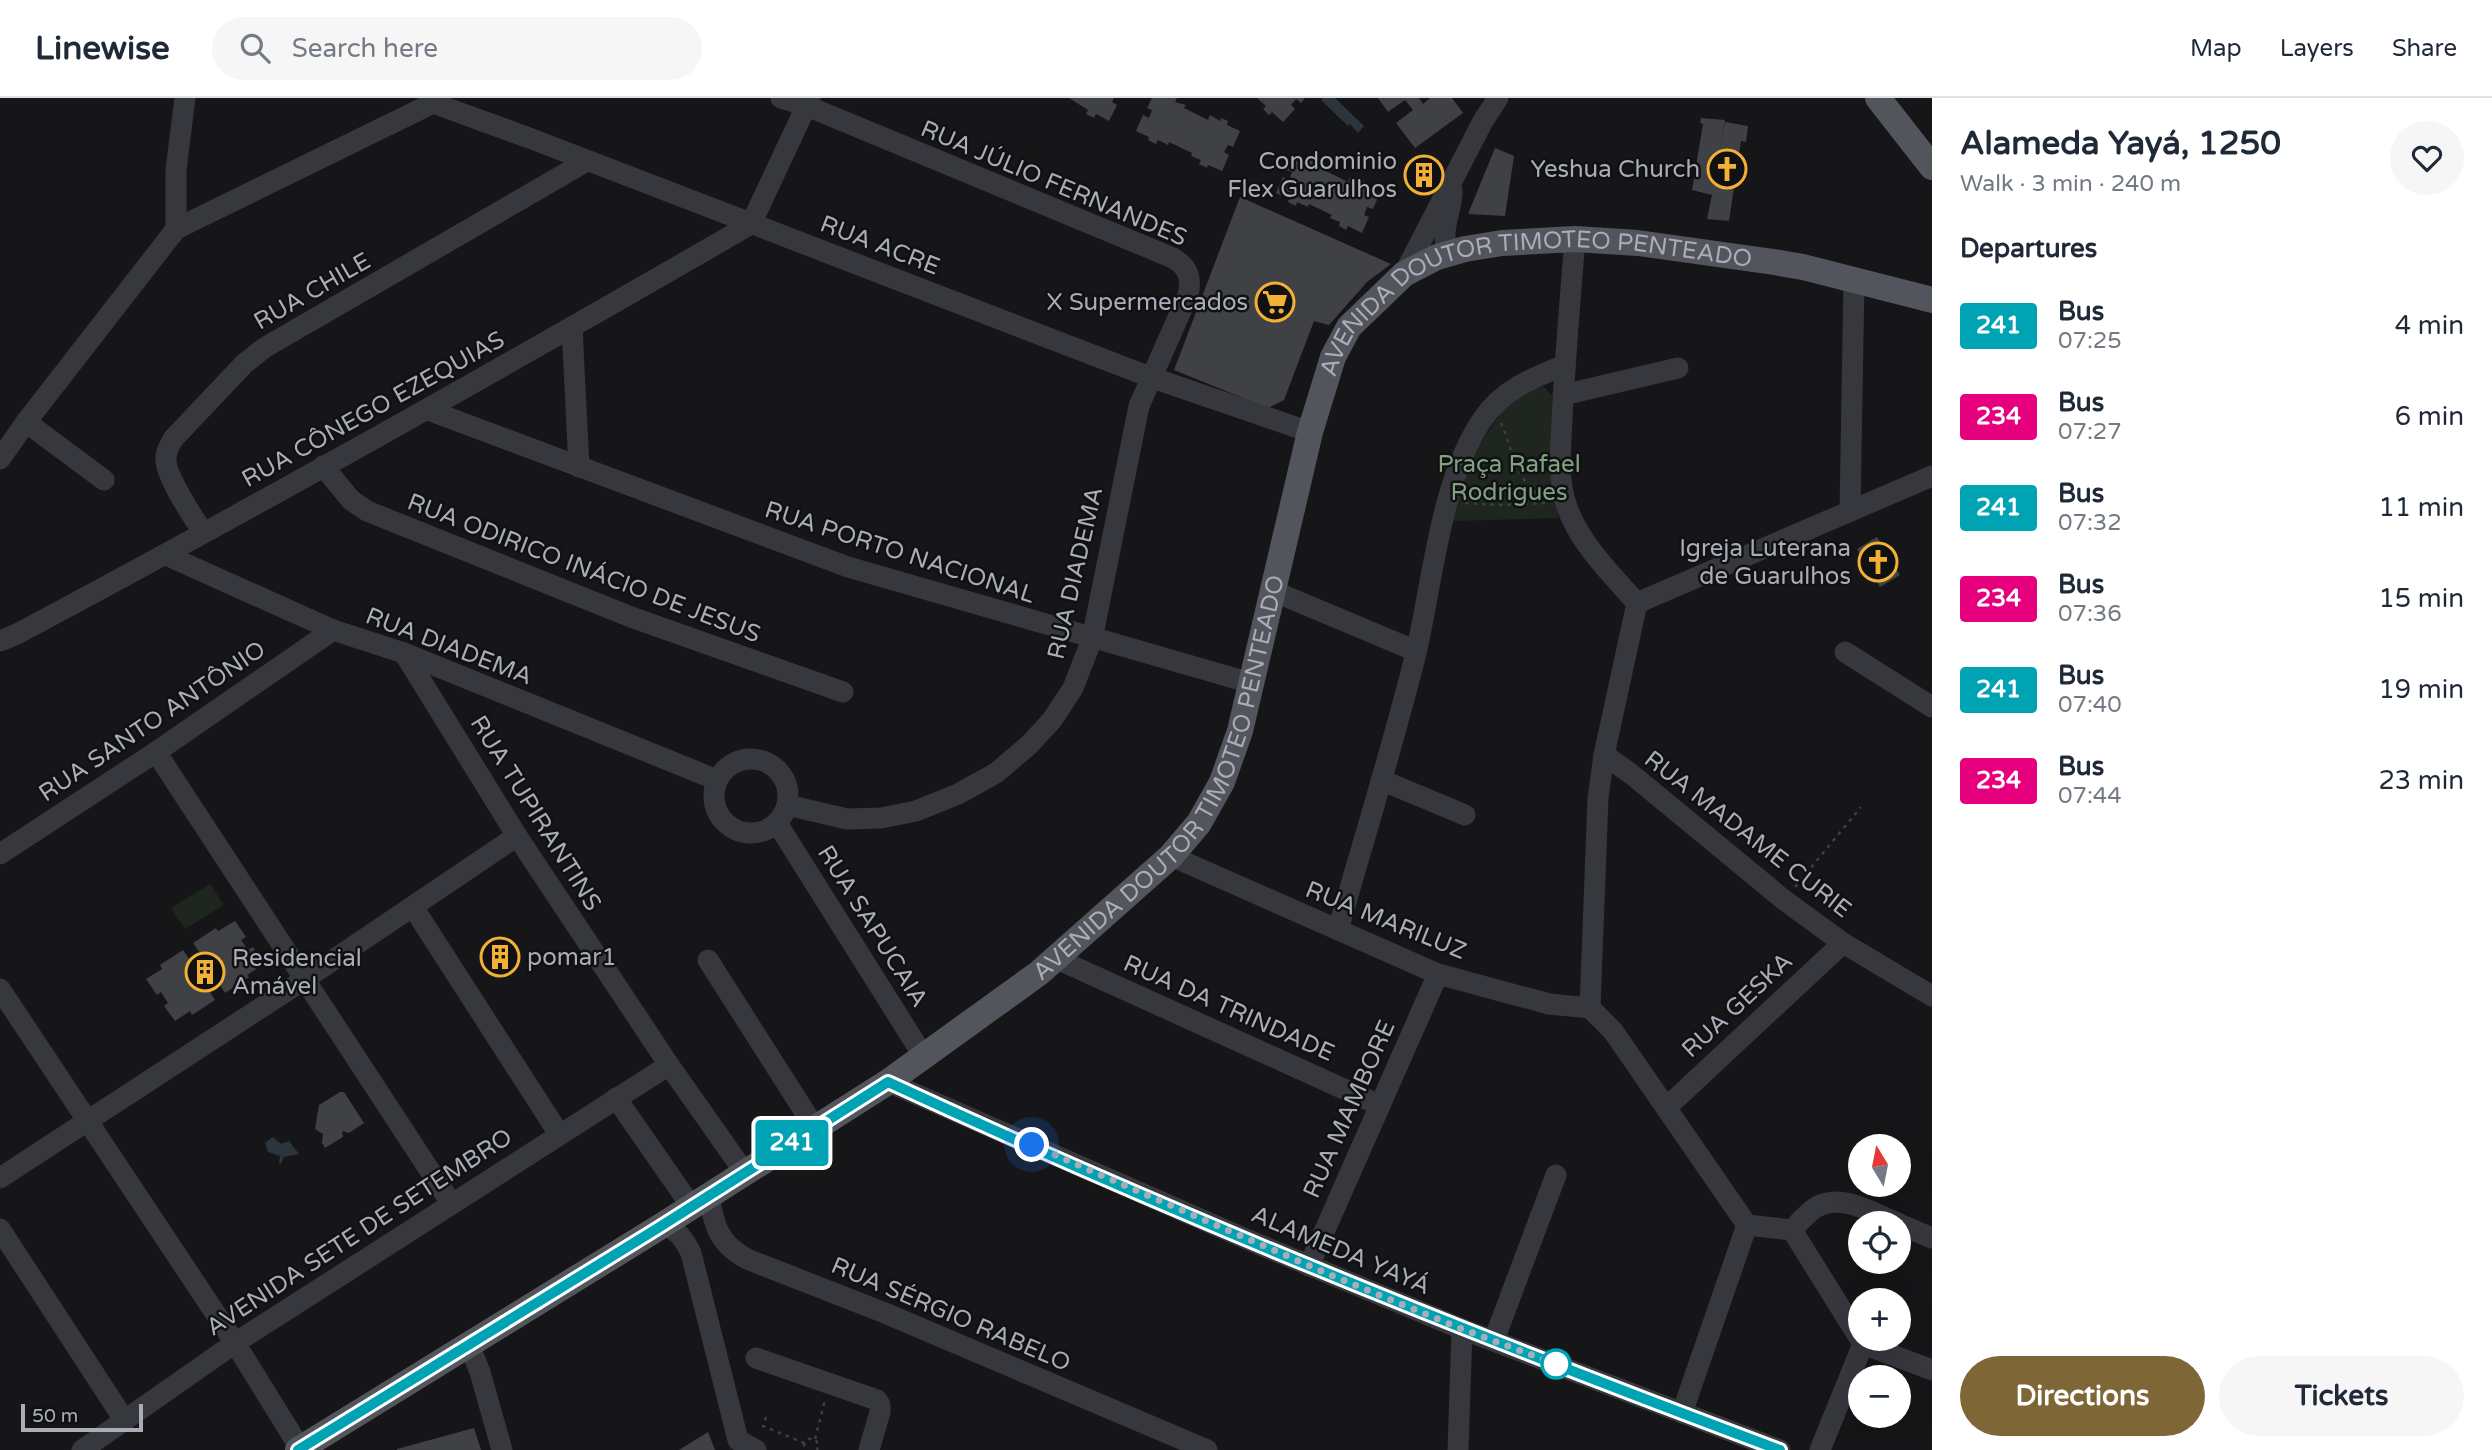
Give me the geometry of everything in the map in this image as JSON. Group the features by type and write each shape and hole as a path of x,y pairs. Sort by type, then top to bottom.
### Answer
{"main road":[{"path":"1878,98 1932,167"},
{"name":"AVENIDA DOUTOR TIMOTEO PENTEADO","path":"299,1449 888,1082 1056,959 1171,856 1199,823 1222,782 1240,731 1310,432 1333,356 1349,327 1404,274 1452,252 1502,243 1575,239 1710,252 1803,267 1932,300"}],"street":[{"path":"176,229 176,170 185,98"},
{"name":"RUA JÚLIO FERNANDES","path":"781,98 808,102 1172,258 1189,272"},
{"path":"1404,274 1483,121 1498,98"},
{"path":"0,459 176,229 434,101"},
{"name":"RUA ACRE","path":"434,101 1150,377 1310,432"},
{"path":"751,224 808,102"},
{"name":"RUA CHILE","path":"203,533 168,471 167,449 173,439 244,364 264,348 587,161"},
{"path":"1452,182 1453,201 1444,240 1446,247 1452,252"},
{"name":"RUA CÔNEGO EZEQUIAS","path":"6,637 166,555 323,466 428,411 751,224"},
{"path":"1575,239 1560,472 1566,503 1578,530 1605,568 1637,603"},
{"name":"RUA DIADEMA","path":"782,814 847,819 881,818 916,811 958,794 996,773 1029,745 1052,720 1073,688 1092,639 1139,406 1188,295 1189,272"},
{"path":"1850,511 1854,279"},
{"path":"572,328 579,467"},
{"path":"1338,929 1402,711 1448,500 1466,448 1483,419 1501,398 1526,380 1565,366"},
{"path":"1563,395 1678,368"},
{"name":"RUA PORTO NACIONAL","path":"428,411 848,567 1251,684"},
{"path":"26,422 104,480"},
{"name":"RUA ODIRICO INÁCIO DE JESUS","path":"323,466 351,500 367,511 631,617 843,692"},
{"path":"1637,603 1932,476"},
{"name":"RUA DIADEMA","path":"166,555 333,630 404,653 717,780"},
{"path":"1273,590 1416,651"},
{"path":"1637,603 1604,755 1598,798 1590,1008 1613,1031 1747,1225 1792,1230"},
{"name":"RUA SANTO ANTÔNIO","path":"0,854 156,752 333,630"},
{"path":"1845,652 1932,707"},
{"name":"RUA TUPIRANTINS","path":"404,653 517,836 669,1065 745,1173"},
{"path":"156,752 451,1203"},
{"name":"RUA MADAME CURIE","path":"1604,755 1630,773 1784,901 1843,943 1932,996"},
{"path":"745,759 758,759 769,763 786,781 789,793 782,814 766,830 754,834 729,827 715,806 713,793 717,780 724,770 745,759"},
{"path":"1381,780 1465,816"},
{"name":"RUA SAPUCAIA","path":"782,814 924,1057"},
{"path":"0,1178 306,979 517,836"},
{"name":"RUA MARILUZ","path":"1171,856 1438,974 1549,1004 1590,1008"},
{"path":"413,907 559,1134"},
{"name":"RUA GESKA","path":"1667,1107 1843,943"},
{"name":"RUA DA TRINDADE","path":"1056,959 1379,1105"},
{"path":"708,960 815,1128"},
{"name":"RUA MAMBORE","path":"1309,1266 1438,974"},
{"path":"0,989 234,1343 299,1449"},
{"name":"AVENIDA SETE DE SETEMBRO","path":"82,1450 234,1343 669,1065"},
{"name":"ALAMEDA YAYÁ","path":"888,1082 1309,1266 1462,1329 1780,1450"},
{"path":"616,1098 713,1220 720,1236 691,1253"},
{"path":"1494,1340 1556,1175"},
{"path":"1792,1230 1814,1209 1837,1202 1852,1204 1868,1211"},
{"path":"664,1224 684,1238 691,1253 747,1445"},
{"path":"1682,1413 1747,1225"},
{"path":"0,1229 125,1421"},
{"path":"1911,1229 1932,1238"},
{"path":"1792,1230 1848,1319"},
{"name":"RUA SÉRGIO RABELO","path":"720,1236 735,1252 747,1259 885,1313 1207,1450"},
{"path":"1458,1450 1462,1329"},
{"path":"468,1345 480,1371 502,1450"},
{"path":"1819,1450 1860,1351"},
{"path":"1883,1351 1932,1370"},
{"path":"756,1358 877,1400 880,1405 869,1450"}],"path":[{"path":"1458,502 1500,505 1556,503 1538,495 1522,476 1498,417"},
{"path":"1784,901 1861,807"},
{"path":"817,1450 819,1445 815,1439 829,1383"},
{"path":"766,1417 763,1426 804,1443"},
{"path":"804,1443 808,1439 815,1439"},
{"path":"804,1443 805,1450"}],"green space":[{"name":"Praça Rafael Rodrigues","path":"1543,386 1552,396 1550,483 1559,518 1452,521 1472,456 1505,407 1529,391"},
{"path":"210,884 224,905 185,929 171,908"}],"shaded area":[{"path":"1335,98 1364,126 1358,133 1321,100"},
{"path":"273,1137 281,1144 289,1141 299,1154 284,1157 279,1164 280,1156 268,1152 265,1143"}],"building":[{"path":"1069,98 1114,98 1112,102 1117,105 1109,121 1096,114 1094,118 1086,114 1088,110"},
{"path":"1152,98 1177,98 1175,102 1186,105 1184,108 1208,120 1210,115 1220,121 1221,118 1228,121 1227,125 1240,131 1233,147 1228,145 1224,152 1229,155 1222,171 1199,164 1201,160 1191,156 1192,153 1169,142 1168,145 1158,140 1156,144 1136,131 1143,115 1149,118 1152,110 1147,108"},
{"path":"1257,98 1305,98 1301,103 1296,99 1291,105 1295,109 1283,122 1272,112 1269,115 1263,109 1266,106"},
{"path":"1378,98 1419,98 1423,104 1430,98 1452,98 1463,113 1415,148 1396,123 1413,110 1405,100 1388,112"},
{"path":"1701,118 1725,120 1719,154 1725,122 1748,126 1746,142 1741,141 1729,221 1707,219 1712,195 1692,190 1703,124 1700,123"},
{"path":"1495,148 1514,156 1505,216 1468,214"},
{"path":"1294,154 1308,161 1310,157 1316,160 1315,164 1325,167 1324,170 1348,182 1350,177 1359,183 1361,180 1368,183 1366,187 1380,193 1373,209 1367,207 1364,215 1369,217 1362,233 1348,226 1346,230 1339,226 1340,222 1330,218 1332,215 1309,204 1308,207 1297,202 1296,206 1276,193 1283,177 1289,180 1292,172 1286,170"},
{"name":"Condominio Flex Guarulhos","path":"1422,169 1436,181 1431,192 1414,182"},
{"name":"X Supermercados","path":"1240,197 1391,264 1367,282 1329,325 1314,321 1284,400 1268,408 1174,370"},
{"name":"Igreja Luterana de Guarulhos","path":"1877,537 1900,575 1880,587 1857,549"},
{"name":"Residencial Amável","path":"235,921 246,937 241,940 248,950 253,947 264,964 225,993 217,980 207,987 215,1000 192,1015 190,1011 175,1021 164,1006 168,1003 161,992 157,995 146,979 162,969 160,965 183,950 192,963 202,956 193,943 216,928 218,931"},
{"name":"pomar1","path":"506,943 514,957 494,970 486,956"},
{"path":"344,1092 364,1123 349,1133 342,1131 343,1137 325,1148 322,1143 323,1134 315,1129 319,1105"},
{"path":"474,1428 481,1450 397,1450 397,1449"},
{"path":"708,1432 715,1450 679,1450"}],"bus line":[{"name":"241","path":"298,1450 658,1228 888,1082 1272,1250 1445,1322 1780,1450"}],"place":[{"name":"Yeshua Church","path":"1727,169"},
{"name":"Condominio Flex Guarulhos","path":"1424,175"},
{"name":"X Supermercados","path":"1275,302"},
{"name":"Igreja Luterana de Guarulhos","path":"1878,562"},
{"name":"pomar1","path":"500,957"},
{"name":"Residencial Amável","path":"205,972"}],"route":[{"path":"1032,1145 1333,1276 1564,1367 1556,1364"}]}
